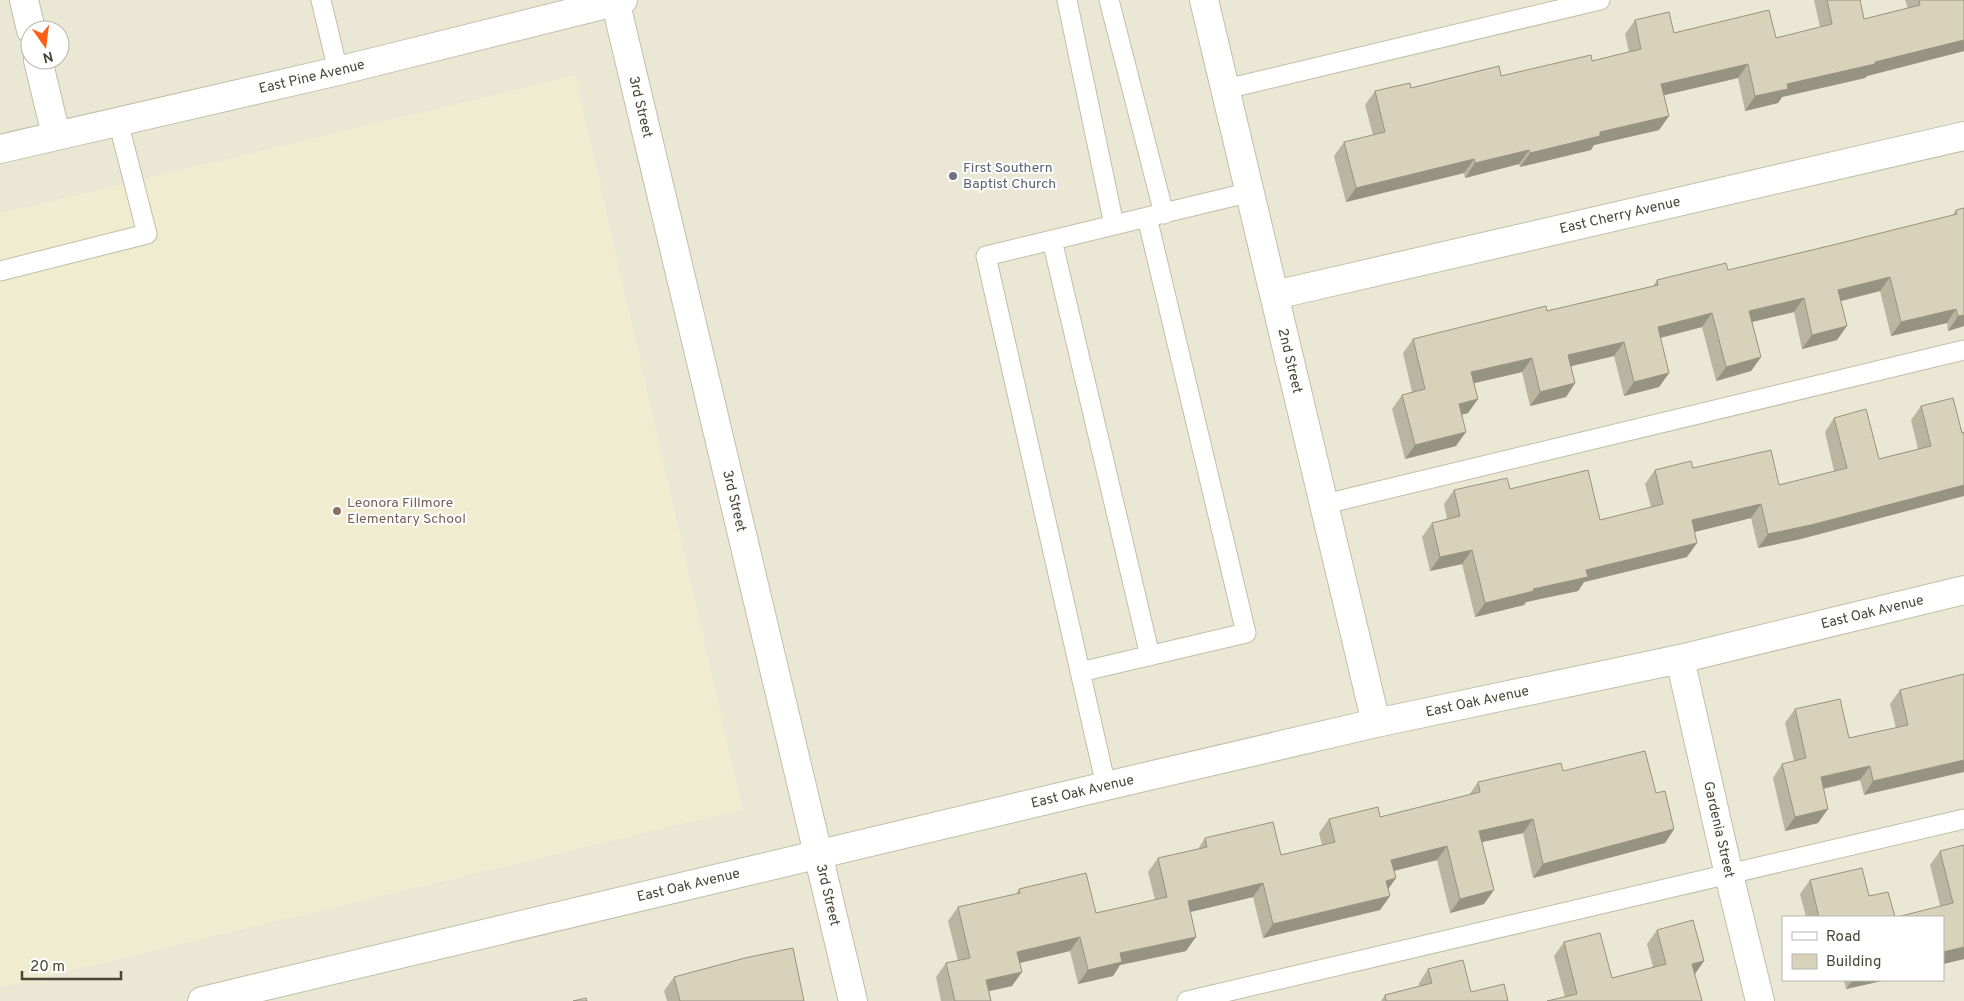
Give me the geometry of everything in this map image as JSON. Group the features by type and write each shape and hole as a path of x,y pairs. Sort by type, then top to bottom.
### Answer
{"street":[{"path":"24,0 29,20"},
{"name":"2nd Street","path":"1204,0 1376,723"},
{"name":"East Pine Avenue","path":"0,149 338,71 618,1"},
{"name":"3rd Street","path":"618,1 853,1001"},
{"path":"40,70 56,135"},
{"name":"East Cherry Avenue","path":"1275,295 1964,136"},
{"name":"East Oak Avenue","path":"202,1001 817,853 1376,723 1680,659 1964,590"},
{"name":"Gardenia Street","path":"1680,659 1760,1001"}],"lane":[{"path":"321,0 338,71"},
{"path":"1067,0 1114,225"},
{"path":"1080,672 1246,633 1109,0"},
{"path":"1226,89 1600,0"},
{"path":"0,271 147,234 118,121"},
{"path":"1106,786 986,256 1251,192"},
{"path":"1052,240 1150,656"},
{"path":"1325,504 1964,350"},
{"path":"1187,1001 1964,819"}],"shaded area":[{"path":"0,0 1964,0 1964,1001 0,1001 0,987 742,809 575,76 0,214"},
{"name":"Leonora Fillmore Elementary School","path":"575,76 742,809 0,987 0,214"}],"building":[{"path":"1827,0 1860,0 1864,19 1920,5 1919,0 1964,0 1964,40 1875,62 1875,64 1787,84 1788,89 1755,96 1748,64 1661,84 1669,116 1600,132 1600,136 1530,153 1529,150 1475,163 1474,159 1356,188 1344,142 1385,132 1375,91 1410,83 1411,88 1499,66 1501,76 1591,55 1592,61 1641,49 1635,20 1669,12 1674,33 1769,10 1776,38 1832,24"},
{"path":"1964,208 1964,315 1958,316 1956,309 1901,322 1890,277 1838,290 1847,326 1812,335 1804,298 1749,311 1761,357 1726,367 1712,313 1658,327 1669,373 1634,382 1624,342 1568,355 1575,383 1540,392 1532,358 1471,372 1478,399 1459,404 1466,432 1415,445 1402,395 1425,389 1413,339 1546,306 1547,311 1658,285 1657,280 1726,263 1728,270 1957,214 1956,210"},
{"path":"1953,398 1962,433 1964,432 1964,485 1811,525 1768,534 1761,504 1692,520 1697,543 1586,570 1588,577 1533,589 1534,591 1485,603 1472,550 1440,557 1432,523 1460,516 1454,490 1507,478 1510,489 1588,470 1600,520 1663,504 1655,470 1691,461 1693,468 1771,450 1779,485 1847,468 1834,418 1866,409 1879,459 1931,446 1921,406"},
{"path":"1964,674 1964,760 1873,781 1870,766 1821,777 1828,809 1795,817 1782,764 1806,758 1795,709 1840,699 1849,738 1908,725 1900,690"},
{"path":"1645,751 1656,793 1665,791 1674,829 1543,864 1533,819 1479,831 1494,890 1460,899 1447,846 1391,860 1396,878 1386,881 1390,896 1273,924 1263,883 1188,901 1196,937 1120,953 1122,962 1088,970 1080,937 1017,952 1022,972 986,980 991,1001 955,1001 946,963 970,958 958,907 1020,893 1019,889 1086,873 1096,913 1167,897 1158,858 1207,847 1205,838 1273,822 1281,855 1335,842 1329,819 1378,807 1380,817 1480,792 1478,782 1561,763 1563,771"},
{"path":"1964,845 1964,947 1944,952 1944,916 1901,916 1953,903 1940,851"},
{"path":"1862,868 1869,896 1888,892 1895,916 1819,916 1810,880"},
{"path":"1693,920 1704,961 1692,964 1702,1001 1547,1001 1577,994 1564,942 1600,933 1612,978 1666,964 1657,930"},
{"path":"793,948 804,1001 680,1001 674,977 745,958"},
{"path":"1463,960 1471,992 1504,984 1508,1001 1386,1001 1385,995 1432,983 1428,969"},
{"path":"586,998 587,1001 573,1001"}],"place":[{"name":"First Southern Baptist Church","path":"953,176"},
{"name":"Leonora Fillmore Elementary School","path":"337,511"}]}
